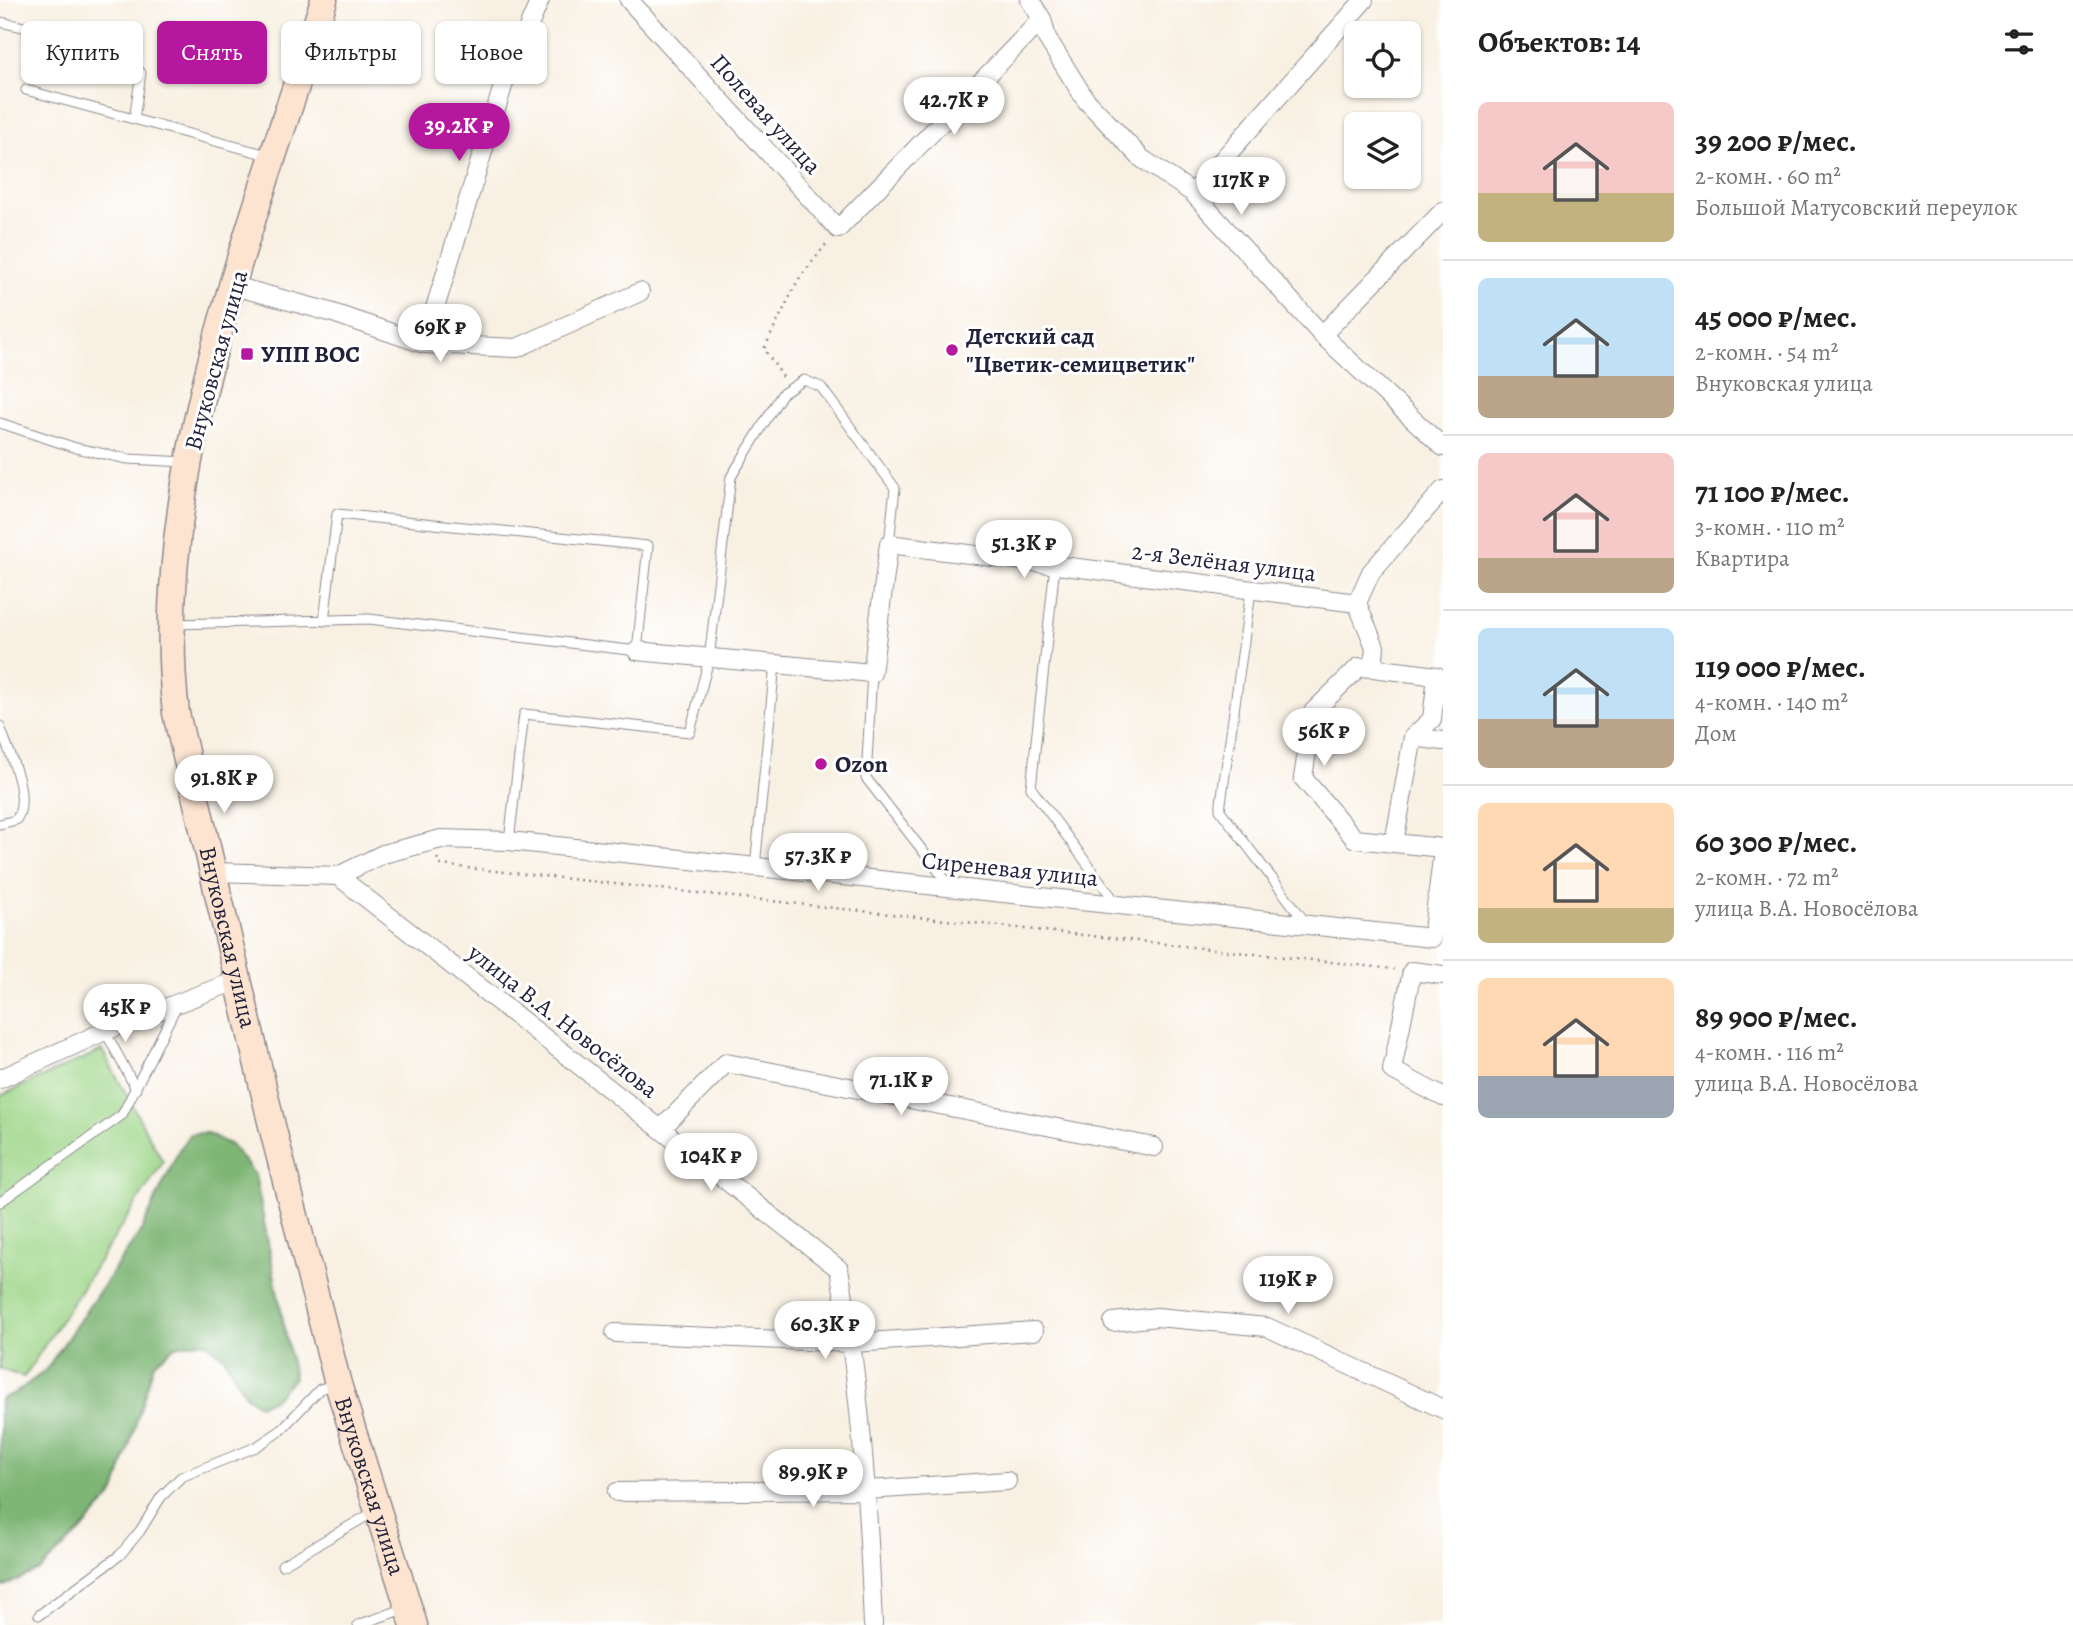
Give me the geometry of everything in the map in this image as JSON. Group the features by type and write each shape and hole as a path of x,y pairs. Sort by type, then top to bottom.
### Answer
{"main road":[{"name":"Внуковская улица","path":"324,0 206,383 189,463 176,553 171,624 172,675 176,713 238,979 338,1384 411,1616"}],"street":[{"path":"424,344 503,86 540,0"},
{"name":"Полевая улица","path":"629,0 838,229"},
{"path":"1030,0 1042,19 1047,38 1085,99 1141,158 1193,193 1322,335 1380,392 1443,447"},
{"path":"1193,193 1364,0"},
{"path":"838,229 1042,19"},
{"path":"1322,335 1443,211"},
{"path":"234,286 330,312 424,344 517,348 640,292"},
{"path":"1373,668 1375,647 1357,603 1371,572 1443,490"},
{"path":"637,651 872,673 889,544"},
{"name":"2-я Зелёная улица","path":"889,544 1357,603"},
{"path":"1394,844 1413,737 1432,719 1437,676 1359,667 1313,712 1303,778 1355,839 1394,844 1443,850"},
{"path":"1413,737 1443,741"},
{"name":"Сиреневая улица","path":"214,872 338,876 383,854 426,842 442,839 509,841 1432,938 1443,850"},
{"name":"улица В.А. Новосёлова","path":"338,876 839,1269 853,1343 867,1489 873,1625"},
{"path":"1443,975 1412,971 1392,1070 1443,1097"},
{"path":"0,1079 105,1031 238,979"},
{"path":"661,1129 726,1063 1154,1147"},
{"path":"1113,1322 1157,1317 1267,1327 1443,1409"},
{"path":"615,1333 853,1343 1034,1332"},
{"path":"617,1492 867,1489 1007,1481"}],"lane":[{"path":"0,22 38,30 136,67 141,73 134,119"},
{"path":"26,90 275,157"},
{"path":"509,841 524,714 690,732 709,659 731,477 782,394 804,380 821,387 895,488 889,544"},
{"path":"0,423 128,459 189,463"},
{"path":"171,624 324,621 369,619 637,651 648,546 337,514 324,621"},
{"path":"1055,565 1031,788 1117,904"},
{"path":"1251,591 1220,810 1307,924"},
{"path":"755,867 775,664"},
{"path":"872,673 866,778 951,887"},
{"path":"0,726 22,798 21,812 16,820 0,824"},
{"path":"0,1202 122,1115 179,1001"},
{"path":"105,1031 136,1089"},
{"path":"39,1615 97,1575 120,1555 140,1531 161,1497 181,1477 256,1447 280,1431 320,1389 338,1384"},
{"path":"282,1565 377,1510"},
{"path":"358,1625 411,1616"}],"path":[{"path":"791,388 764,349 798,280 838,229"},
{"path":"426,842 441,864 1412,971"}],"green space":[{"path":"102,1050 163,1162 24,1377 0,1369 0,1096"},
{"path":"207,1133 231,1145 255,1175 294,1378 274,1399 259,1405 245,1395 224,1357 204,1341 175,1346 154,1364 115,1492 81,1531 40,1570 0,1588 0,1399 15,1393 45,1371 142,1229 179,1150 190,1134"}],"place":[{"name":"Детский сад \"Цветик-семицветик\"","path":"952,350"},
{"name":"УПП ВОС","path":"247,354"},
{"name":"Ozon","path":"821,764"}]}
